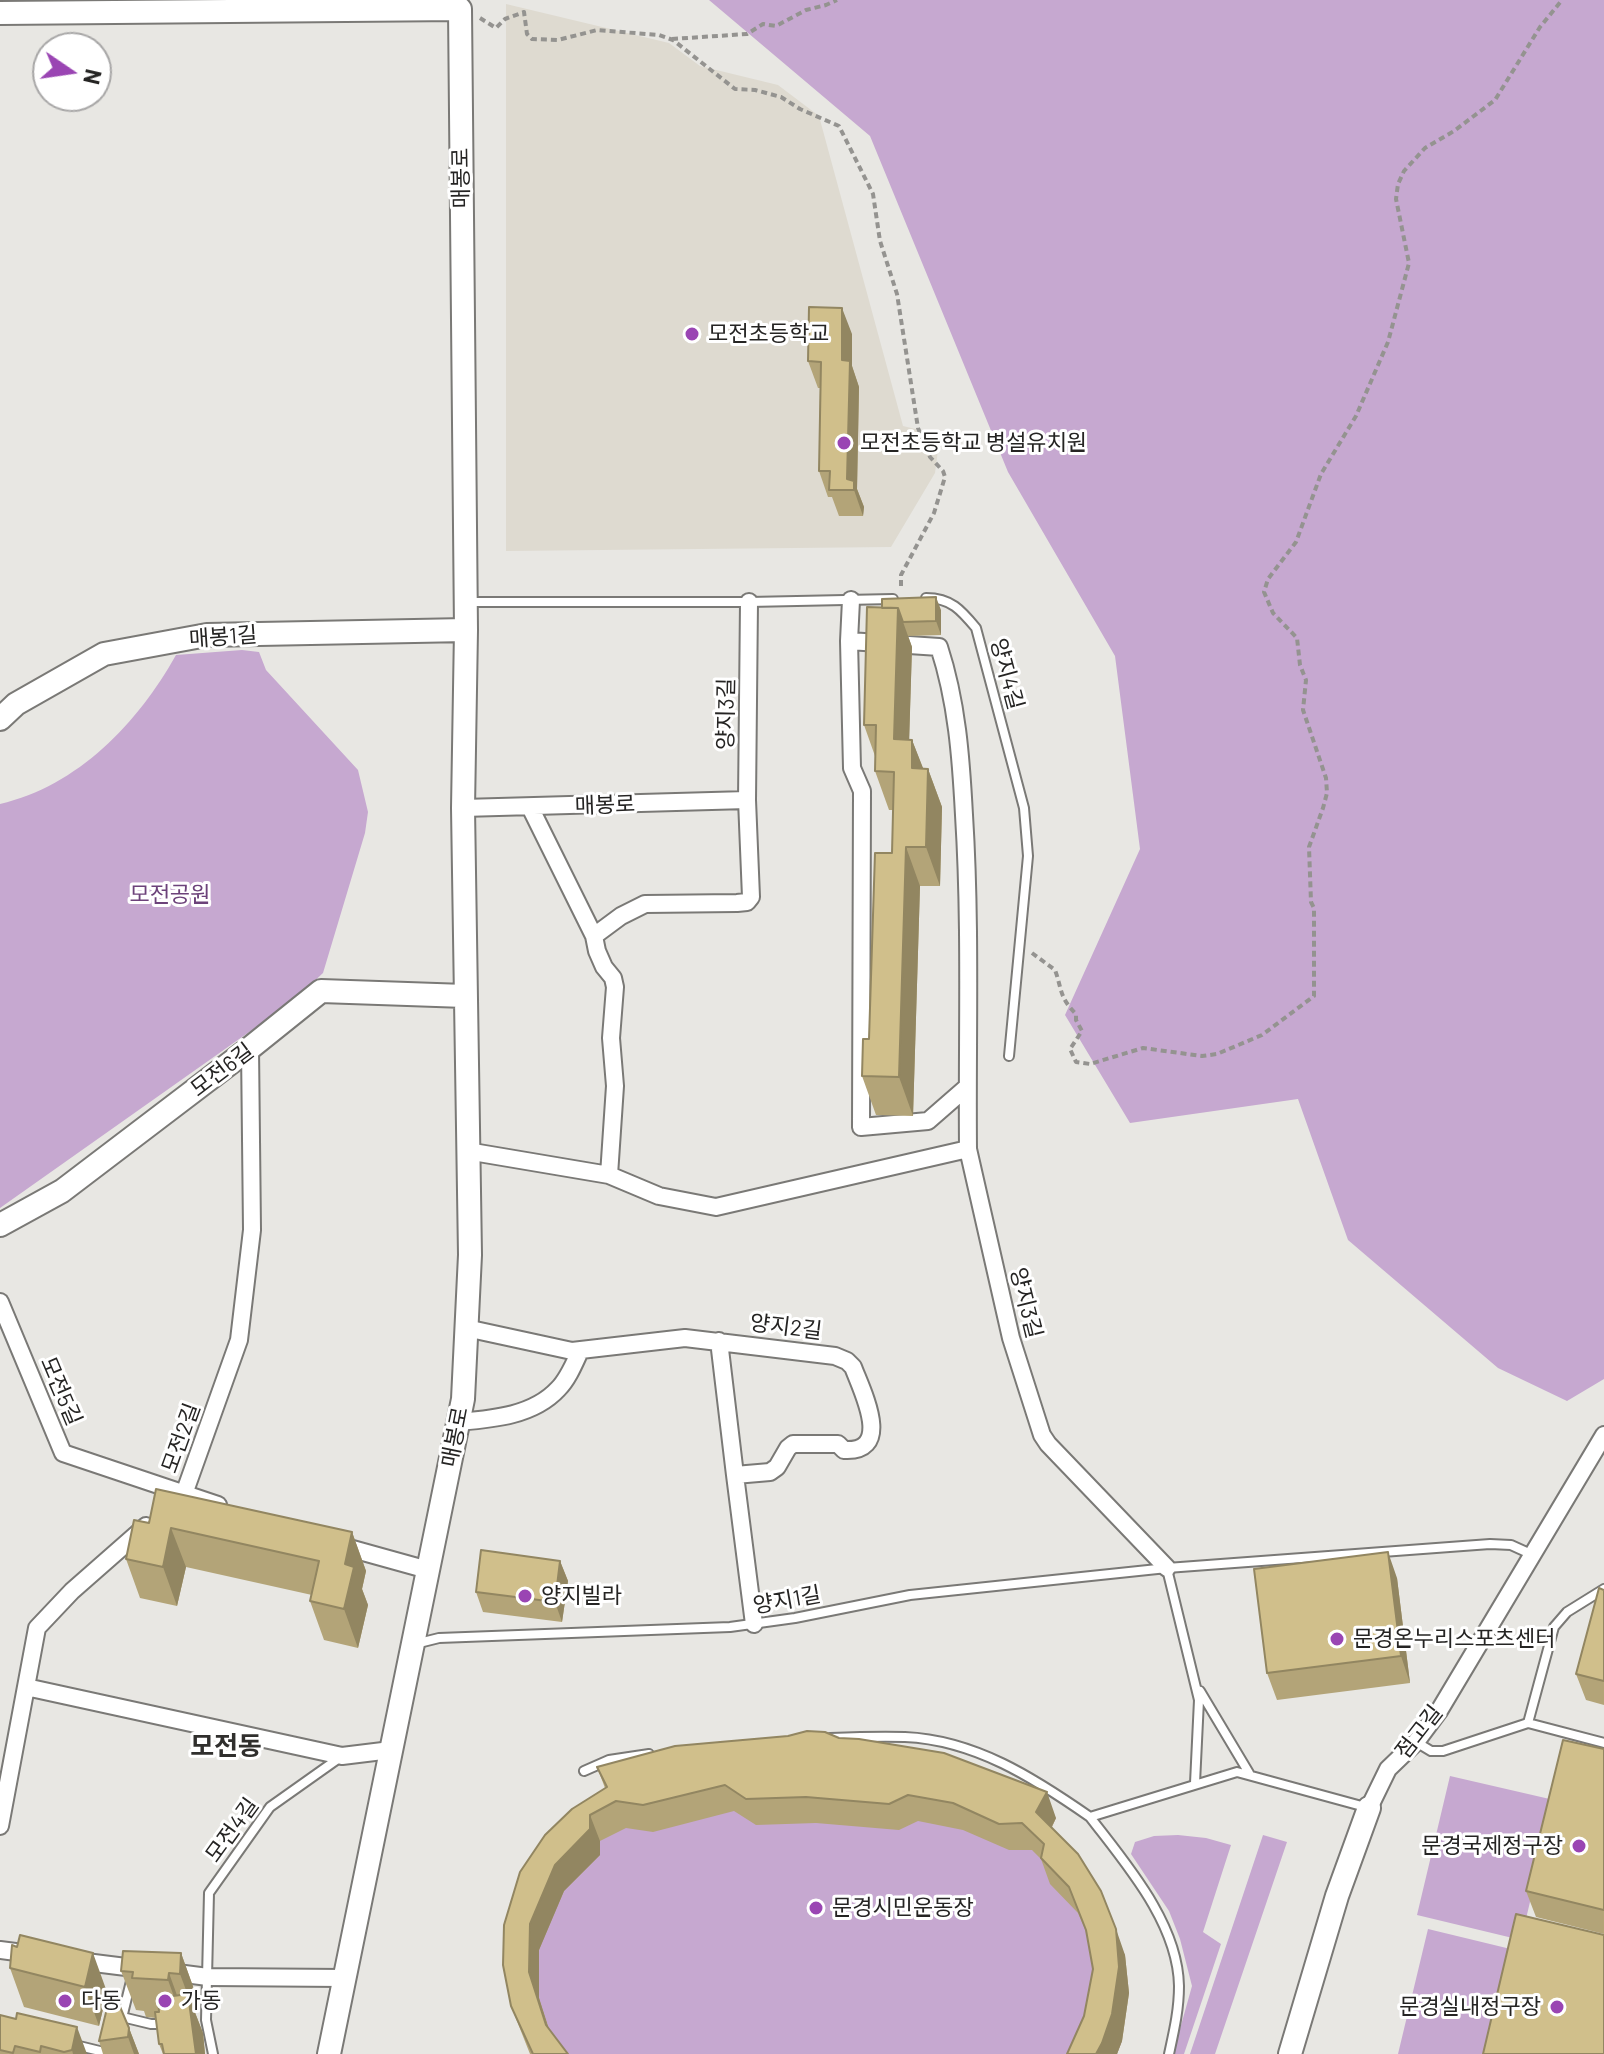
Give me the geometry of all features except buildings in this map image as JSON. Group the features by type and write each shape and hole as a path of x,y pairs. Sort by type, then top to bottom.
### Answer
{"street":[{"path":"0,13 33,6 464,4"},
{"name":"매봉로","path":"329,2054 463,1399 470,1255 463,808 466,630 464,4"},
{"path":"851,600 852,768 862,791 861,1127 928,1121 967,1087"},
{"name":"양지3길","path":"594,936 613,921 645,904 747,902 752,891 747,800 749,602"},
{"name":"매봉1길","path":"0,719 16,704 104,654 207,635 466,630"},
{"name":"양지3길","path":"849,641 939,647 950,679 961,755 969,894 968,1149 1011,1338 1042,1435 1048,1444 1167,1568"},
{"name":"매봉로","path":"463,808 747,800"},
{"path":"530,807 594,936 597,951 615,987 611,1038 615,1086 609,1175"},
{"name":"모전6길","path":"0,1225 62,1191 321,991 465,996"},
{"name":"모전2길","path":"0,1826 37,1628 90,1573 184,1494 239,1340 252,1230 250,1048"},
{"path":"467,1151 609,1175 659,1196 716,1207 968,1149"},
{"name":"모전5길","path":"0,1302 63,1453 230,1509"},
{"name":"양지2길","path":"466,1328 580,1351 685,1338 719,1341 835,1356 853,1367 872,1420 872,1430 860,1448 844,1450 838,1444 793,1444 770,1472 735,1475"},
{"name":"양지2길","path":"719,1341 754,1624"},
{"path":"458,1422 499,1418 537,1404 560,1388 580,1351"},
{"name":"점고길","path":"1290,2054 1337,1896 1369,1808 1388,1769 1416,1742 1439,1711 1604,1435"},
{"path":"321,1539 428,1570"},
{"path":"26,1687 342,1756 391,1750"},
{"path":"0,1950 208,1977 344,1978"}],"lane":[{"name":"양지4길","path":"912,599 939,598 958,605 976,628 1024,808 1028,856 1009,1056"},
{"path":"465,602 897,599"},
{"name":"양지1길","path":"412,1645 439,1638 730,1627 910,1595 1167,1568 1490,1544 1511,1545 1533,1556"},
{"path":"1167,1568 1199,1700 1195,1783"},
{"path":"1528,1723 1554,1627 1567,1612 1604,1589"},
{"path":"1195,1682 1249,1773"},
{"path":"1416,1742 1431,1751 1443,1751 1528,1723 1604,1743"},
{"path":"814,1740 907,1737 962,1748 1021,1771 1090,1817 1132,1871 1156,1910 1172,1948 1179,1983 1177,2020 1169,2054"},
{"path":"584,1771 609,1760 660,1753"},
{"name":"모전4길","path":"213,2054 206,2020 211,1889 270,1807 342,1756"},
{"path":"1090,1817 1237,1772 1369,1808"},
{"path":"119,2030 134,1968"},
{"path":"122,2017 151,2024 179,2023"},
{"path":"193,2021 206,2020"},
{"path":"66,2042 112,2054 116,2042"}],"path":[{"path":"464,4 468,11 496,28 505,19 524,12 527,34 532,39 558,40 597,30 630,31 670,39 747,34 763,24 776,26 806,10 837,0"},
{"path":"1021,938 1036,958 1055,970 1057,987 1066,1004 1076,1014 1082,1031 1070,1049 1076,1062 1090,1064 1143,1048 1202,1056 1217,1054 1262,1035 1314,996 1314,908 1311,902 1309,847 1327,793 1326,778 1303,710 1306,680 1300,665 1297,638 1273,613 1264,592 1268,579 1296,542 1321,474 1356,416 1388,342 1409,263 1396,199 1404,171 1425,148 1495,100 1533,37 1562,0"},
{"path":"670,39 735,89 755,90 781,97 839,126 873,194 880,241 897,294 918,428 930,457 945,477 934,513 901,575 900,587 912,599"}],"shaded area":[{"name":"모전초등학교","path":"506,4 669,43 700,66 778,85 819,116 903,426 940,435 935,473 891,547 506,551"}],"green space":[{"path":"709,0 1604,0 1604,1379 1567,1401 1498,1368 1348,1240 1298,1099 1130,1123 1065,1015 1140,849 1115,656 1008,472 870,136"},
{"name":"모전공원","path":"242,650 259,652 266,670 358,770 368,812 365,833 323,973 293,1001 0,1208 0,804 55,783 103,748 143,704 176,655"},
{"path":"1450,1776 1554,1800 1521,1940 1417,1915"},
{"name":"문경시민운동장","path":"954,1780 1056,1818 1046,1839 1088,1880 1122,2041 1117,2054 530,2054 530,1899 616,1813"},
{"path":"1178,1835 1231,1845 1203,1932 1221,1944 1184,2054 1173,2054 1192,1986 1180,1939 1169,1911 1131,1854 1135,1842 1154,1836"},
{"path":"1263,1835 1287,1842 1215,2054 1190,2054"},
{"path":"1428,1929 1523,1952 1499,2054 1398,2054"}],"place":[{"name":"모전초등학교","path":"692,334"},
{"name":"모전초등학교 병설유치원","path":"844,443"},
{"name":"양지빌라","path":"525,1596"},
{"name":"문경온누리스포츠센터","path":"1337,1639"},
{"name":"문경국제정구장","path":"1579,1846"},
{"name":"문경시민운동장","path":"816,1908"},
{"name":"다동","path":"65,2001"},
{"name":"가동","path":"165,2001"},
{"name":"문경실내정구장","path":"1557,2007"}],"district":[{"name":"모전동","path":"226,1746"}]}
